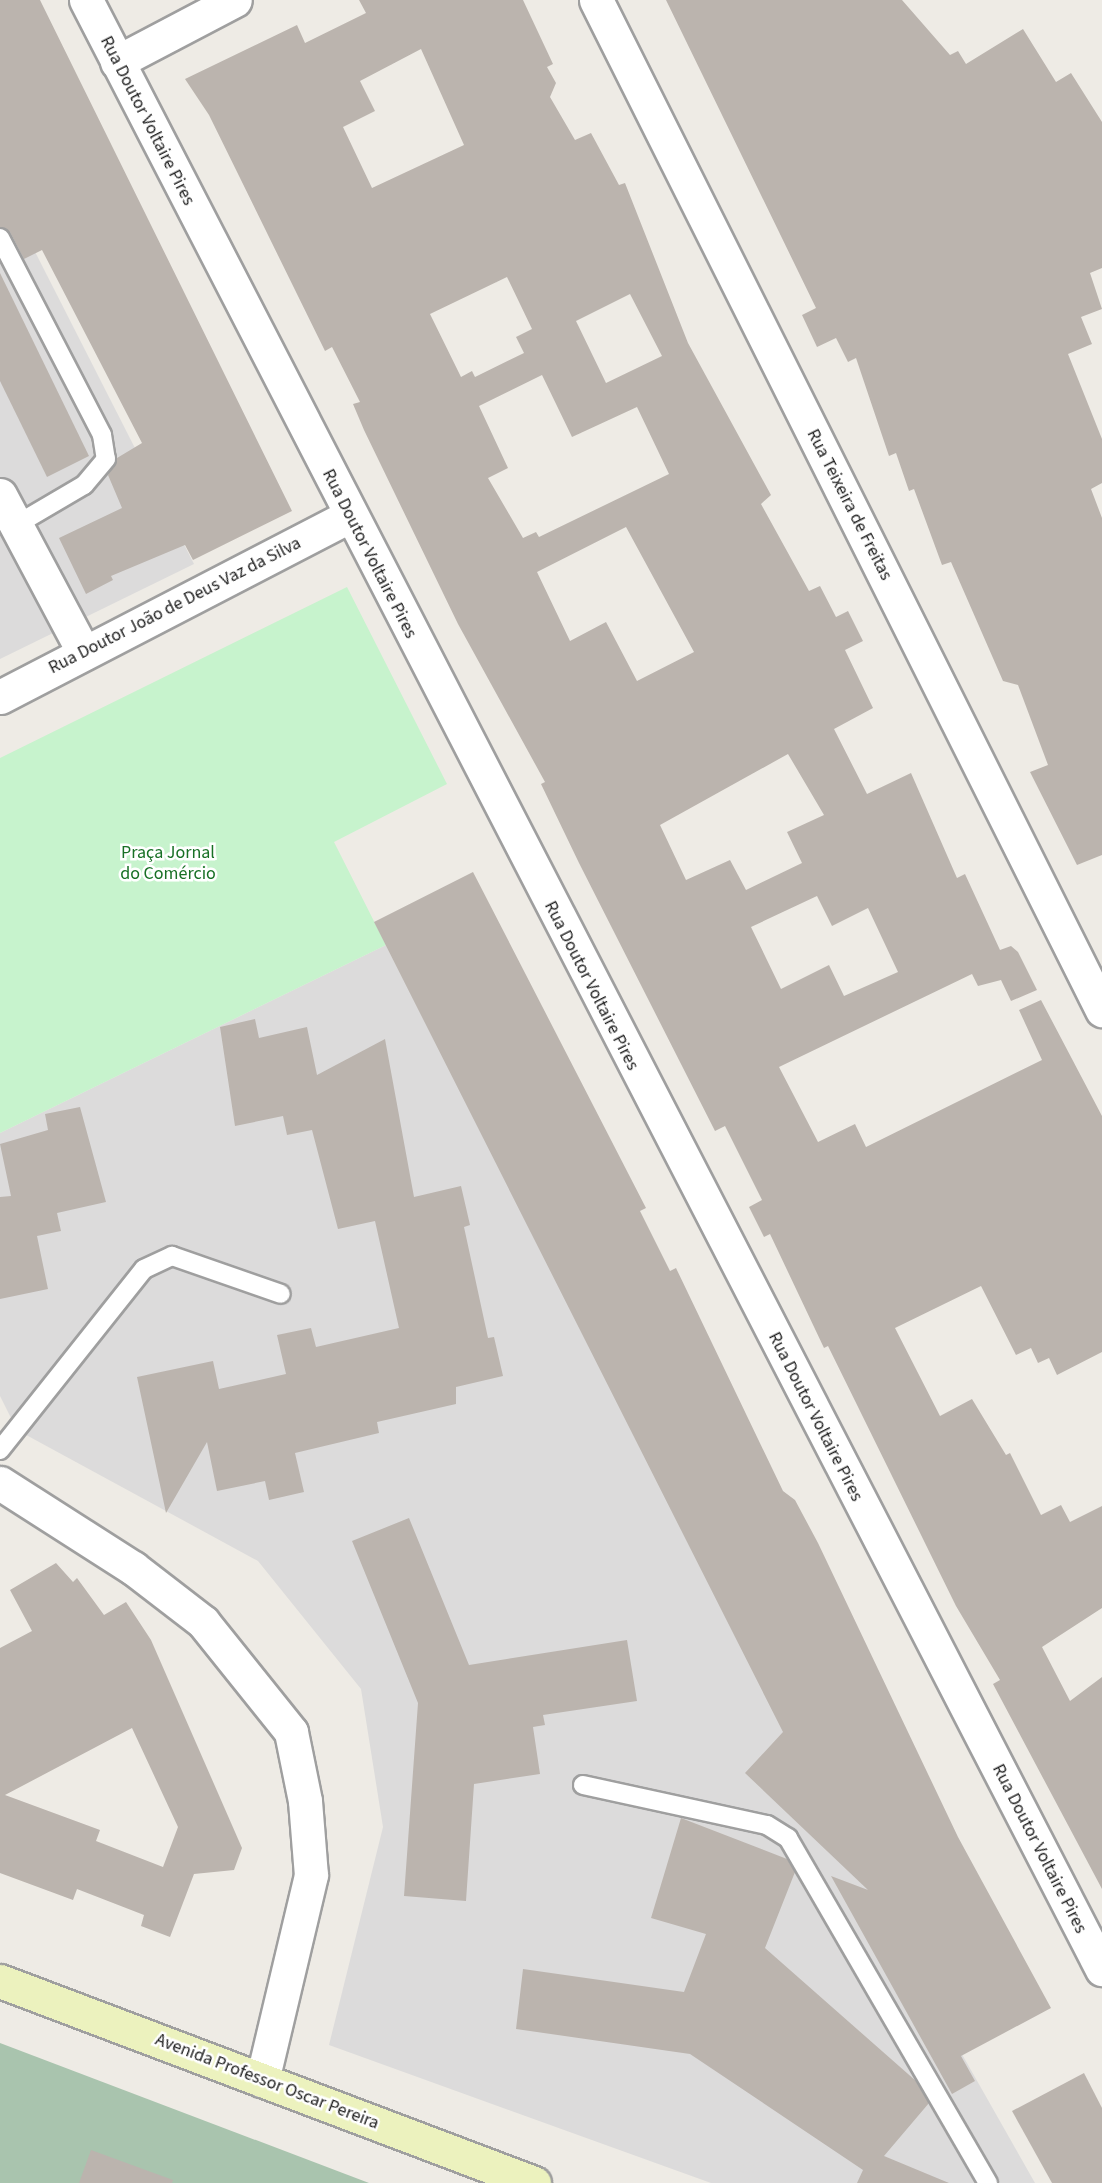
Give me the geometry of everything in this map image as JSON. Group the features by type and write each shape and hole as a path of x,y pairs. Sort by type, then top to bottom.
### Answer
{"main road":[{"name":"Avenida Professor Oscar Pereira","path":"0,1981 534,2183"}],"street":[{"name":"Rua Doutor Voltaire Pires","path":"86,0 349,516 1102,1970"},
{"path":"117,62 236,0"},
{"name":"Rua Teixeira de Freitas","path":"596,0 1102,1010"},
{"path":"0,495 84,653"},
{"name":"Rua Doutor João de Deus Vaz da Silva","path":"0,697 349,516"},
{"path":"0,1483 133,1568 203,1622 291,1732 305,1801 311,1875 262,2080"}],"lane":[{"path":"0,238 102,435 106,459 84,485 16,525"},
{"path":"0,1450 144,1269 172,1256 281,1294"},
{"path":"583,1785 767,1825 788,1838 988,2183"}],"shaded area":[{"path":"0,183 194,564 0,659"},
{"path":"386,945 849,1855 1035,2183 711,2183 329,2045 383,1827 361,1689 258,1561 17,1430 0,1396 0,1133"}],"green space":[{"name":"Praça Jornal do Comércio","path":"347,587 447,784 334,842 386,945 0,1133 0,758"},
{"path":"0,2043 369,2183 0,2183"}],"building":[{"path":"0,0 40,0 292,511 193,560 185,545 111,576 113,580 86,594 59,538 122,508 108,475 117,458 142,443 42,250 24,259 10,232 0,227"},
{"path":"359,0 523,0 553,64 547,67 556,83 550,97 575,140 591,133 619,185 625,183 688,343 771,495 761,504 809,591 820,586 836,617 848,611 863,641 845,650 873,708 834,729 867,794 911,773 957,878 965,874 1000,950 1011,946 1018,952 1037,990 1011,1001 1001,980 978,986 972,974 779,1067 818,1142 855,1124 866,1147 1042,1060 1019,1010 1041,1000 1102,1116 1102,1352 1057,1375 1049,1358 1038,1363 1031,1348 1016,1355 981,1286 895,1328 940,1416 972,1399 1006,1455 1010,1453 1041,1515 1061,1505 1070,1522 1102,1506 1102,1608 1042,1647 1070,1701 1102,1677 1102,1889 993,1684 1000,1680 956,1606 828,1346 824,1348 770,1234 764,1237 749,1207 762,1200 725,1126 715,1131 579,863 541,784 545,782 458,624 364,430 353,404 360,402 332,347 325,351 209,115 185,79 297,25 305,43 366,13","holes":["421,49 464,145 372,188 343,127 375,111 360,81","507,277 532,329 516,337 524,353 475,377 472,371 461,377 430,314","630,294 662,356 606,383 576,321","542,375 572,437 637,407 669,474 539,537 536,532 523,538 488,478 508,468 479,406","626,527 694,652 637,681 606,622 570,641 537,572","788,754 824,815 787,832 802,863 746,890 730,860 686,880 660,825","817,896 832,926 868,908 898,972 844,996 829,965 781,989 751,927"]},
{"path":"666,0 902,0 950,55 958,51 966,64 1023,29 1056,82 1071,73 1102,122 1102,268 1090,273 1102,309 1081,317 1092,344 1068,354 1102,439 1102,483 1091,489 1102,518 1102,855 1077,865 1030,772 1048,765 1018,685 1003,681 951,562 942,565 914,489 909,491 896,453 889,456 856,358 848,362 836,338 817,347 802,315 816,308"},
{"path":"0,273 89,456 47,477 0,381"},
{"path":"473,872 646,1208 640,1211 670,1271 676,1268 783,1491 795,1500 818,1543 958,1837 1051,2008 961,2056 975,2081 952,2094 831,1876 868,1890 745,1773 783,1732 374,922"},
{"path":"255,1019 259,1038 307,1027 317,1075 385,1039 414,1197 461,1186 470,1225 464,1227 488,1338 494,1337 503,1376 456,1387 456,1404 377,1422 379,1433 295,1453 304,1492 269,1500 265,1481 217,1491 207,1442 166,1513 137,1377 213,1361 219,1389 286,1374 277,1335 311,1328 316,1347 399,1328 375,1221 338,1229 312,1130 287,1135 283,1116 235,1126 220,1027"},
{"path":"80,1107 106,1202 57,1213 61,1231 37,1236 48,1289 0,1299 0,1197 11,1196 0,1144 48,1130 45,1114"},
{"path":"409,1518 469,1665 627,1640 637,1701 543,1715 545,1725 533,1727 540,1774 474,1784 466,1901 404,1896 418,1703 352,1541"},
{"path":"56,1563 73,1582 77,1578 104,1615 126,1602 151,1640 242,1848 234,1870 194,1874 170,1937 141,1926 144,1915 77,1889 73,1900 0,1873 0,1648 32,1631 10,1590","holes":["132,1728 178,1827 163,1867 96,1841 100,1830 5,1795"]},
{"path":"681,1818 787,1859 795,1872 765,1948 916,2081 929,2103 884,2156 949,2183 857,2183 863,2170 690,2054 516,2029 523,1969 684,1992 706,1934 651,1918"},
{"path":"1084,2073 1102,2108 1102,2183 1052,2183 1012,2111"},
{"path":"91,2150 173,2180 172,2183 79,2183"}]}
